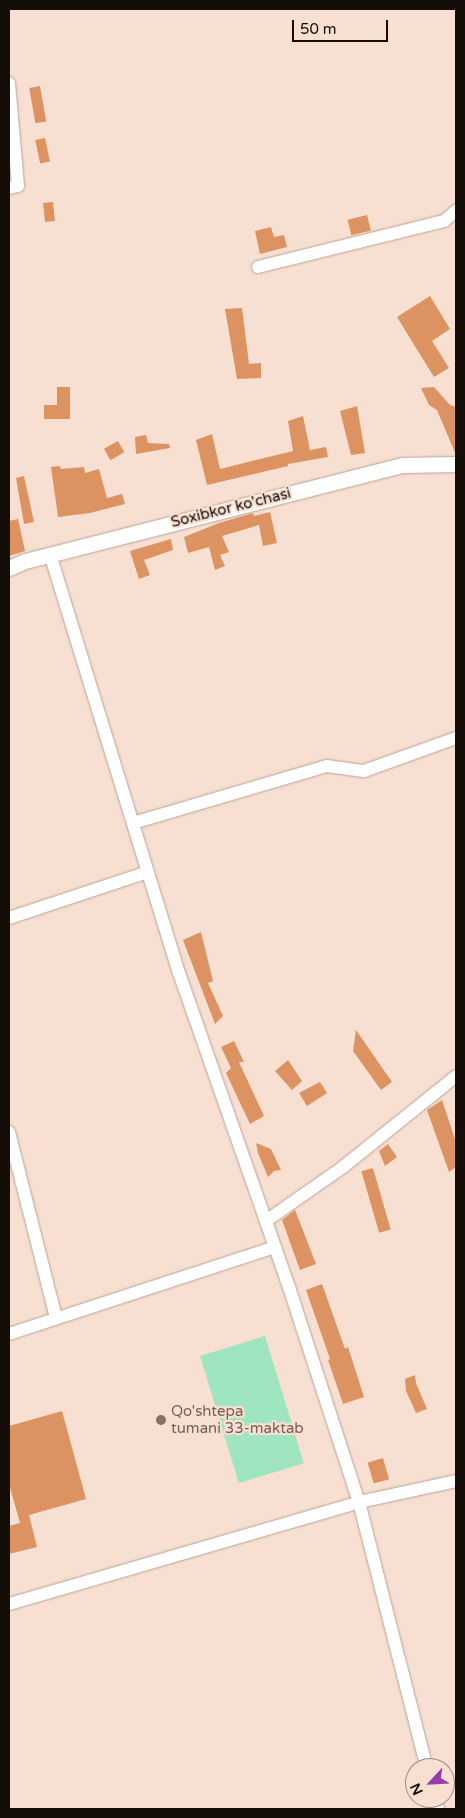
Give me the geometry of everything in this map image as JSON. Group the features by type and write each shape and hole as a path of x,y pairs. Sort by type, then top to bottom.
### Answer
{"main road":[{"name":"Soxibkor ko'chasi","path":"9,568 26,560 403,465 456,464"}],"street":[{"path":"9,83 18,186 9,188"},
{"path":"258,267 444,221 456,211"},
{"path":"50,554 179,973 276,1247 359,1502 424,1758"},
{"path":"133,823 327,766 364,771 456,738"},
{"path":"9,918 148,872"},
{"path":"266,1221 344,1167 456,1076"},
{"path":"9,1132 56,1318"},
{"path":"9,1334 276,1247"},
{"path":"9,1604 359,1502 456,1481"}],"green space":[{"path":"265,1336 304,1463 239,1483 200,1356"}],"building":[{"path":"40,86 46,121 35,123 29,88"},
{"path":"45,138 50,161 40,164 35,140"},
{"path":"53,202 55,221 45,222 43,203"},
{"path":"367,215 371,231 351,235 348,220"},
{"path":"271,227 274,237 284,235 287,247 260,254 255,231"},
{"path":"430,296 450,329 432,341 449,368 434,377 397,317"},
{"path":"242,308 249,364 261,363 261,378 237,379 225,309"},
{"path":"57,387 70,387 70,419 44,419 44,405 57,405"},
{"path":"434,387 450,405 456,407 456,455 437,410 429,405 421,388"},
{"path":"357,406 365,453 351,455 340,411"},
{"path":"303,416 310,450 326,447 328,457 288,464 288,466 207,485 196,440 212,434 220,469 293,451 288,421"},
{"path":"146,435 148,443 169,444 170,448 136,454 135,437"},
{"path":"118,441 124,452 110,460 104,449"},
{"path":"60,466 61,469 84,467 85,473 99,469 107,498 122,494 125,504 90,513 58,517 51,467"},
{"path":"24,476 34,522 24,524 16,478"},
{"path":"270,512 277,543 263,546 259,525 222,536 229,552 220,555 225,566 215,570 209,547 188,553 184,537 219,523 253,513 254,516"},
{"path":"18,519 25,551 9,556 9,521"},
{"path":"171,539 173,550 144,560 150,575 139,579 130,551"},
{"path":"201,932 213,981 208,983 223,1016 215,1024 183,940"},
{"path":"356,1030 392,1082 381,1090 353,1051"},
{"path":"234,1041 244,1062 239,1062 264,1116 250,1124 226,1073 231,1068 221,1047"},
{"path":"288,1060 302,1081 292,1090 275,1071"},
{"path":"320,1082 327,1093 307,1106 299,1093"},
{"path":"442,1100 456,1142 456,1167 449,1172 427,1110"},
{"path":"256,1143 271,1149 281,1170 274,1171 268,1177"},
{"path":"388,1144 397,1157 385,1166 379,1151"},
{"path":"373,1168 391,1230 379,1233 361,1171"},
{"path":"295,1210 316,1264 300,1270 282,1220"},
{"path":"322,1284 345,1349 348,1347 364,1397 343,1404 328,1360 330,1359 306,1290"},
{"path":"415,1375 416,1383 427,1409 416,1413 406,1391 405,1379"},
{"path":"62,1411 86,1499 29,1515 37,1547 9,1554 9,1526 20,1523 9,1484 9,1426"},
{"path":"383,1458 389,1479 374,1484 368,1462"}],"place":[{"name":"Qo'shtepa tumani 33-maktab","path":"161,1420"}]}
